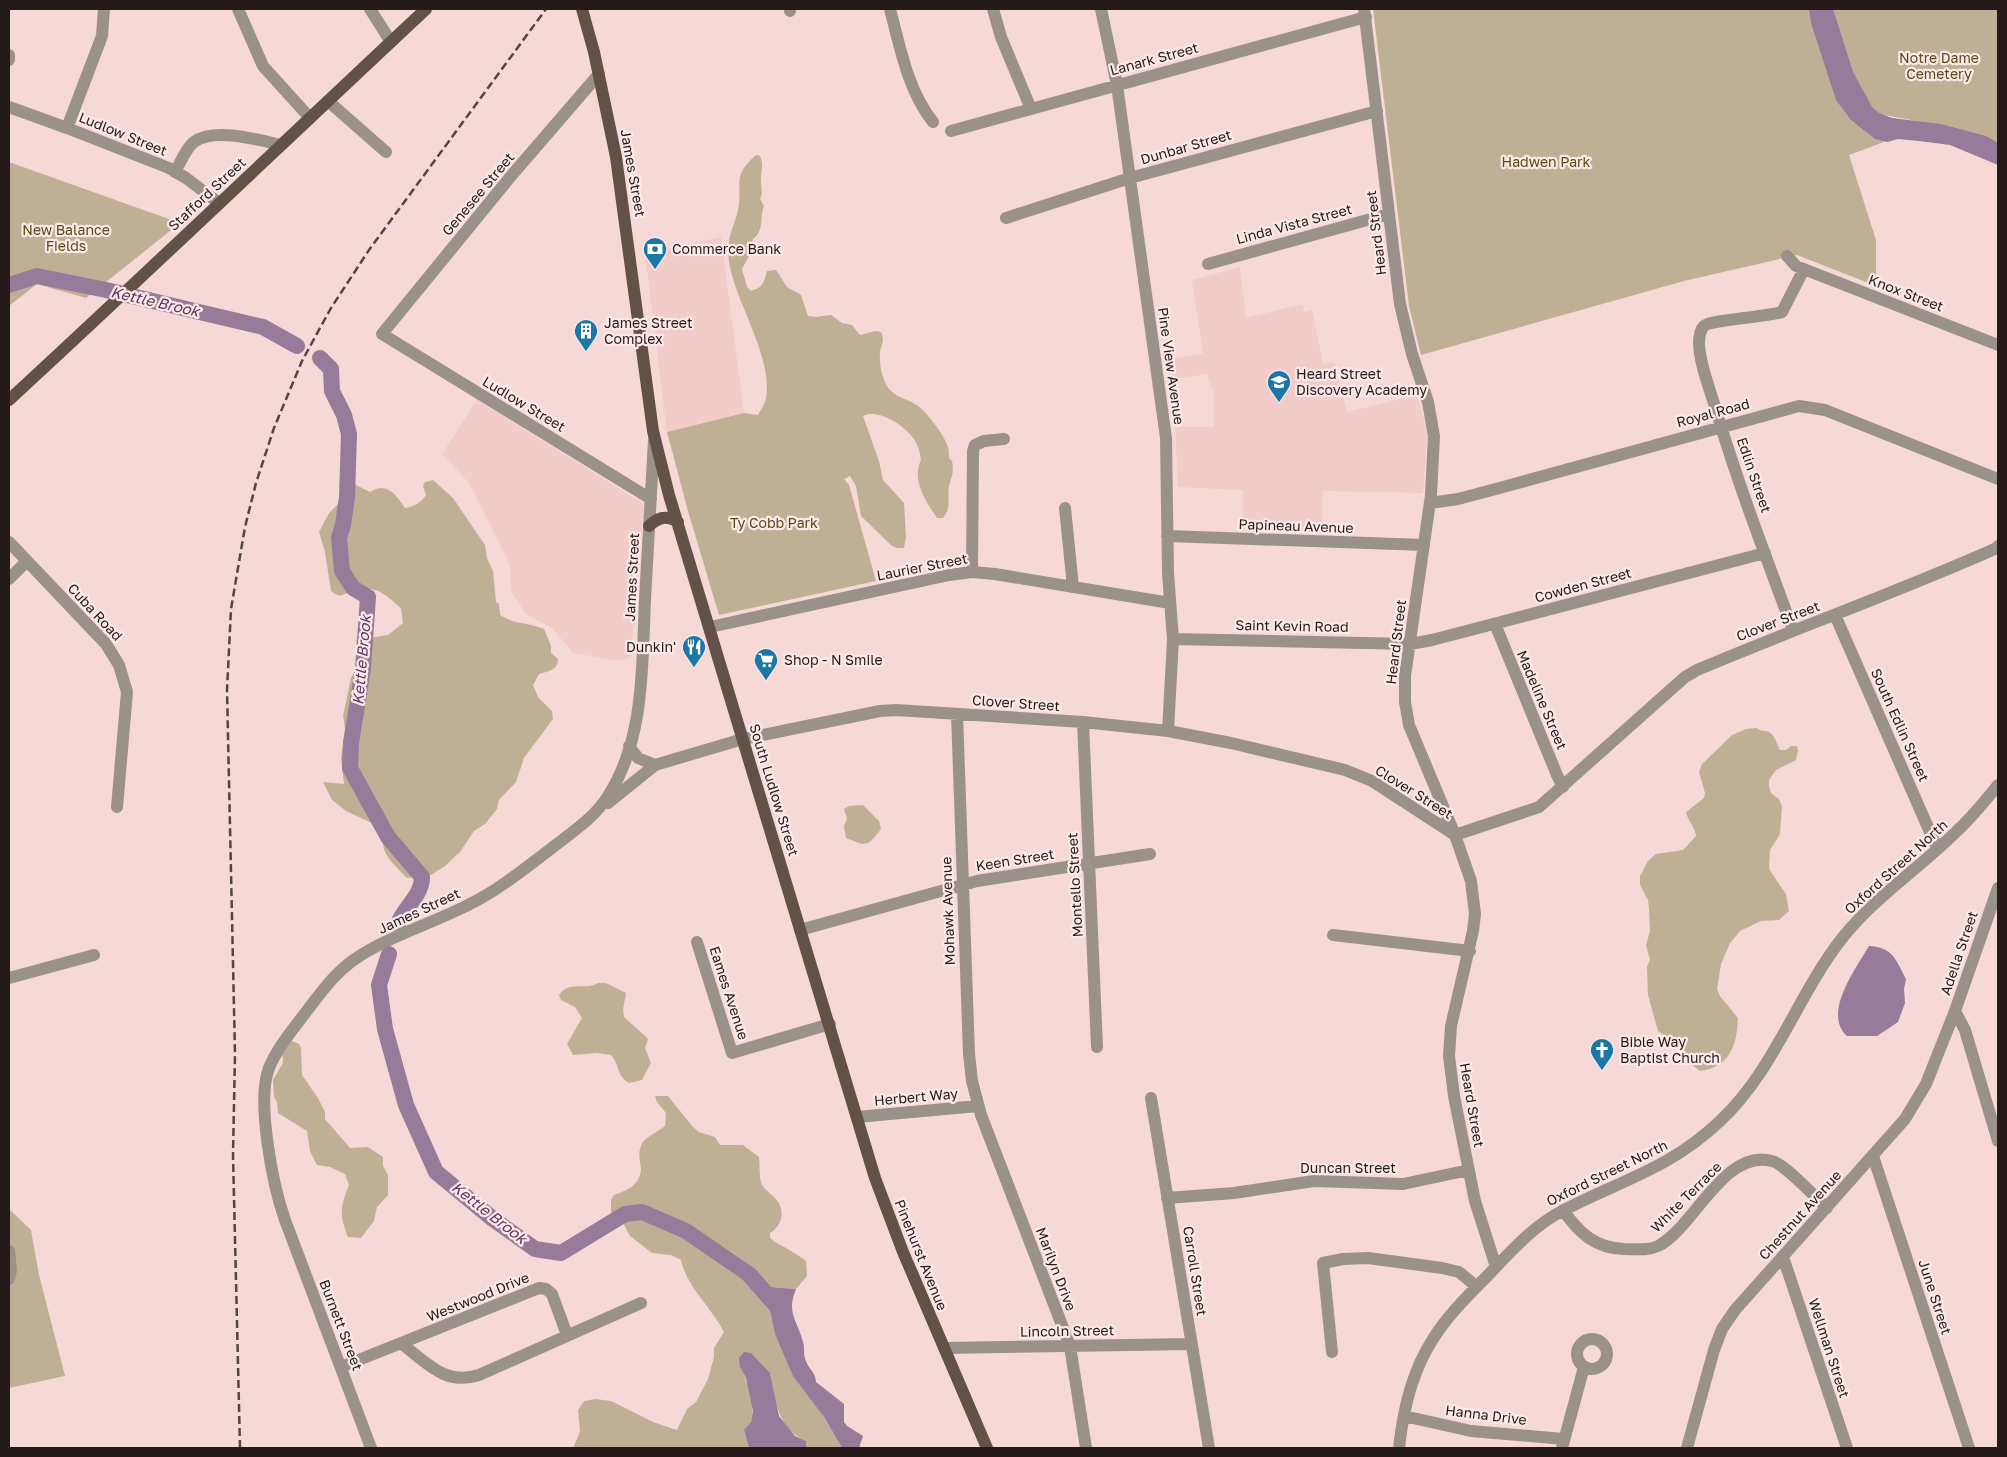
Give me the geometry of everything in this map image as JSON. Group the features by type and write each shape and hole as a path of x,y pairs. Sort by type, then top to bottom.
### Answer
{"main road":[{"name":"Stafford Street","path":"9,400 129,290 219,202 426,9"},
{"name":"James Street","path":"582,9 598,74 620,181 654,437"},
{"name":"South Ludlow Street","path":"654,437 842,1067"},
{"path":"649,526 656,520 666,517 678,522"},
{"name":"Pinehurst Avenue","path":"842,1067 875,1178 890,1218 987,1448"}],"street":[{"path":"67,128 102,36 104,9"},
{"path":"238,9 263,66 310,118"},
{"path":"370,9 391,42"},
{"path":"890,9 905,65 921,104 933,122"},
{"path":"993,9 1001,37 1030,109"},
{"name":"Pine View Avenue","path":"1101,9 1118,85 1166,438 1167,536 1173,639 1168,731"},
{"name":"Lanark Street","path":"950,131 1118,85 1365,13"},
{"name":"Heard Street","path":"1365,13 1400,304 1412,354 1428,402 1433,427 1434,451 1430,503 1405,676 1406,714 1417,746 1455,835 1471,881 1474,922 1470,951 1451,1026 1449,1048 1454,1096 1469,1170 1483,1230 1496,1267"},
{"path":"9,55 9,60"},
{"name":"Genesee Street","path":"382,334 499,190 598,74"},
{"path":"328,101 386,152"},
{"name":"Ludlow Street","path":"9,107 143,157 175,172 219,202"},
{"name":"Dunbar Street","path":"1006,218 1130,178 1377,111"},
{"path":"175,172 188,149 195,142 204,138 220,136 244,137 281,145"},
{"name":"Linda Vista Street","path":"1208,264 1389,214"},
{"name":"Knox Street","path":"1787,256 1796,266 1998,345"},
{"name":"Edlin Street","path":"1793,630 1764,553 1722,427 1700,355 1698,342 1703,328 1716,321 1756,318 1782,312 1804,269"},
{"name":"Ludlow Street","path":"382,334 651,499"},
{"name":"Royal Road","path":"1430,503 1458,499 1799,406 1825,410 1998,478"},
{"name":"James Street","path":"282,1213 272,1174 266,1120 267,1076 273,1059 284,1041 335,975 366,953 468,905 519,873 594,814 616,783 629,746 637,714 641,680 654,437"},
{"path":"972,572 973,452 975,445 984,441 1004,439"},
{"path":"1065,508 1073,587"},
{"name":"Papineau Avenue","path":"1167,536 1424,545"},
{"name":"Cuba Road","path":"9,542 106,644 119,665 127,692 117,807"},
{"name":"Clover Street","path":"594,814 655,765 743,739 880,711 896,710 1083,722 1168,731 1230,742 1344,770 1372,781 1455,835 1539,807 1685,677 1697,670 1976,558 1998,546"},
{"name":"Cowden Street","path":"1410,644 1495,624 1764,553"},
{"path":"9,579 27,561"},
{"name":"Laurier Street","path":"710,627 949,575 972,572 984,572 1170,603"},
{"name":"South Edlin Street","path":"1835,615 1937,848"},
{"name":"Madeline Street","path":"1495,624 1563,787"},
{"name":"Saint Kevin Road","path":"1173,639 1410,644"},
{"name":"Mohawk Avenue","path":"957,714 969,1054 978,1106"},
{"name":"Montello Street","path":"1083,722 1097,1047"},
{"path":"629,746 638,758 655,765"},
{"name":"Oxford Street North","path":"1399,1448 1404,1416 1414,1376 1423,1356 1442,1327 1477,1287 1534,1229 1563,1210 1658,1166 1692,1146 1720,1122 1756,1080 1814,980 1844,936 1894,886 1973,816 1998,785"},
{"name":"Keen Street","path":"800,930 962,884 1150,854"},
{"name":"Adella Street","path":"1998,888 1955,1011 1965,1030 1998,1141"},
{"path":"1333,935 1470,951"},
{"name":"Eames Avenue","path":"696,942 732,1053 830,1024"},
{"path":"9,978 94,956"},
{"name":"Chestnut Avenue","path":"1688,1448 1714,1350 1722,1329 1732,1314 1873,1156 1914,1107 1926,1084 1955,1011"},
{"name":"Carroll Street","path":"1151,1098 1209,1448"},
{"name":"Herbert Way","path":"857,1117 978,1106"},
{"name":"Marilyn Drive","path":"978,1106 1070,1346 1086,1448"},
{"name":"June Street","path":"1873,1156 1969,1448"},
{"name":"White Terrace","path":"1563,1210 1575,1228 1598,1244 1613,1248 1653,1248 1670,1238 1728,1174 1742,1165 1764,1160 1779,1164 1827,1208"},
{"name":"Duncan Street","path":"1167,1198 1234,1193 1314,1181 1403,1184 1469,1170"},
{"name":"Burnett Street","path":"282,1213 372,1448"},
{"path":"9,1251 9,1279"},
{"name":"Wellman Street","path":"1783,1257 1846,1448"},
{"path":"1332,1352 1323,1263 1343,1259 1368,1258 1433,1267 1459,1272 1477,1287"},
{"name":"Westwood Drive","path":"341,1367 539,1288 546,1289 552,1294 567,1336"},
{"path":"402,1344 441,1374 449,1378 465,1379 479,1375 641,1304"},
{"name":"Lincoln Street","path":"944,1348 1192,1344"},
{"path":"1563,1444 1584,1367"},
{"name":"Hanna Drive","path":"1404,1416 1471,1431 1563,1444"}],"shaded area":[{"path":"1809,9 1833,9 1853,72 1872,107 1879,113 1892,118 1941,124 1986,136 1998,143 1998,165 1950,145 1898,139 1887,142 1875,139 1851,120 1836,100 1811,23"},
{"path":"721,237 744,413 667,432 645,253"},
{"name":"Heard Street Discovery Academy","path":"1240,267 1246,318 1303,304 1304,312 1312,310 1323,364 1334,362 1347,412 1417,395 1428,433 1423,493 1323,491 1322,531 1243,529 1243,490 1178,487 1175,427 1214,427 1213,391 1207,374 1168,380 1166,359 1203,354 1192,280"},
{"path":"477,400 644,504 631,657 619,661 573,653 552,628 526,614 511,591 510,565 469,483 442,454"},
{"path":"1869,946 1884,949 1896,960 1906,979 1904,989 1905,1003 1898,1022 1877,1036 1847,1036 1840,1027 1838,1016 1840,1004 1850,978"},
{"path":"750,1275 770,1287 796,1289 792,1310 801,1334 805,1359 816,1382 844,1404 844,1422 863,1436 859,1448 842,1448 824,1417 793,1376 775,1334 770,1311 741,1278"},
{"path":"744,1352 751,1353 770,1373 779,1416 795,1436 806,1441 806,1448 749,1448 744,1430 751,1422 753,1411 746,1378 740,1367 739,1358"}],"green space":[{"name":"Hadwen Park","path":"1373,9 1998,9 1998,147 1928,123 1879,114 1884,142 1849,155 1876,240 1876,286 1797,255 1684,281 1421,355 1409,306"},
{"name":"Ty Cobb Park","path":"756,155 760,156 762,162 762,193 760,199 764,206 759,232 753,239 749,256 742,269 747,287 751,291 758,288 764,281 767,271 776,270 787,287 801,295 808,316 831,315 842,323 852,325 860,335 876,331 881,332 883,338 880,364 888,388 919,407 934,423 946,442 953,471 949,486 949,502 946,514 943,518 937,518 921,491 918,468 921,460 915,441 906,430 892,420 870,414 863,416 879,461 883,480 904,503 906,536 904,548 892,546 861,516 856,486 850,476 844,479 849,485 876,581 719,615 667,432 744,413 758,415 764,404 767,382 764,365 733,278 728,253 729,240 738,210 741,175 743,169"},
{"name":"New Balance Fields","path":"9,162 180,223 86,298 37,284 9,306"},
{"path":"433,480 453,498 485,545 487,558 493,571 496,602 499,604 500,615 544,629 551,646 551,653 558,659 558,663 555,668 539,674 533,685 538,697 552,711 553,719 524,758 516,782 499,800 497,809 485,824 474,831 460,852 445,866 429,876 407,878 388,858 383,846 384,832 380,827 346,811 332,800 323,782 344,784 341,758 345,729 343,716 351,678 361,660 356,640 388,635 403,623 401,608 385,595 373,589 359,590 339,596 331,591 325,552 319,532 329,513 340,502 344,492 354,484 370,492 381,488 391,491 405,508 414,506 422,500 426,495 423,486 425,482"},
{"path":"1757,728 1771,733 1780,750 1797,746 1798,751 1796,760 1776,770 1769,780 1771,793 1779,799 1782,807 1780,834 1770,850 1769,869 1786,894 1789,911 1779,920 1761,921 1740,931 1730,943 1721,964 1717,989 1720,996 1738,1018 1736,1037 1725,1060 1710,1069 1700,1071 1691,1064 1676,1043 1658,1031 1648,995 1647,967 1650,960 1646,945 1650,931 1649,909 1648,900 1640,885 1640,876 1648,861 1656,854 1683,850 1696,836 1686,812 1704,798 1705,793 1699,772 1702,764 1732,735 1746,729"},
{"path":"863,805 879,821 881,829 866,844 846,838 844,826 847,819 844,809 849,806"},
{"path":"606,983 626,993 623,1010 624,1017 648,1039 645,1048 651,1063 642,1080 629,1083 625,1080 611,1055 597,1053 573,1055 567,1044 582,1018 575,1007 561,1000 559,995 567,988"},
{"path":"290,1040 299,1044 301,1048 302,1075 318,1098 325,1112 325,1119 350,1148 368,1147 383,1157 383,1166 388,1175 388,1195 377,1207 374,1221 361,1238 348,1237 343,1222 342,1205 349,1185 345,1174 330,1167 317,1165 310,1151 307,1131 278,1113 277,1102 274,1097 273,1080 283,1063 282,1050"},
{"path":"655,1096 668,1096 693,1127 699,1132 715,1137 720,1145 743,1145 759,1157 762,1185 776,1199 782,1213 780,1222 770,1233 770,1238 806,1261 807,1276 796,1289 770,1287 750,1275 741,1278 770,1311 775,1334 842,1448 806,1448 806,1441 789,1429 779,1413 770,1373 740,1366 752,1401 751,1421 744,1431 749,1448 573,1448 580,1432 578,1410 584,1401 595,1399 611,1401 653,1422 677,1430 687,1409 696,1402 708,1379 714,1357 714,1348 724,1332 688,1279 681,1260 671,1255 652,1253 630,1236 623,1223 611,1212 611,1200 614,1195 628,1189 638,1180 641,1170 639,1153 642,1143 665,1126 666,1113 657,1102"},
{"path":"9,1209 31,1230 39,1275 65,1376 9,1388"}],"waterway":[{"name":"Kettle Brook","path":"9,285 37,276 106,290 263,327 297,346"},
{"name":"Kettle Brook","path":"320,358 331,369 332,391 344,415 349,434 347,497 339,538 342,571 353,588 368,597 363,669 351,743 350,768 388,837 422,877 416,896 398,924"},
{"name":"Kettle Brook","path":"389,954 379,985 385,1029 406,1105 436,1172 493,1219 535,1249 561,1253 625,1214 642,1212 686,1231 750,1275 764,1291"}],"railway":[{"path":"240,1448 233,1155 235,1054 227,690 231,609 245,527 256,483 274,428 302,361 331,308 369,250 546,9"}],"place":[{"name":"Commerce Bank","path":"655,270"},
{"name":"James Street Complex","path":"586,352"},
{"name":"Heard Street Discovery Academy","path":"1279,403"},
{"name":"Dunkin'","path":"694,668"},
{"name":"Shop - N Smile","path":"766,681"},
{"name":"Bible Way Baptist Church","path":"1602,1071"}],"park label":[{"name":"Notre Dame Cemetery","path":"1939,66"}]}
